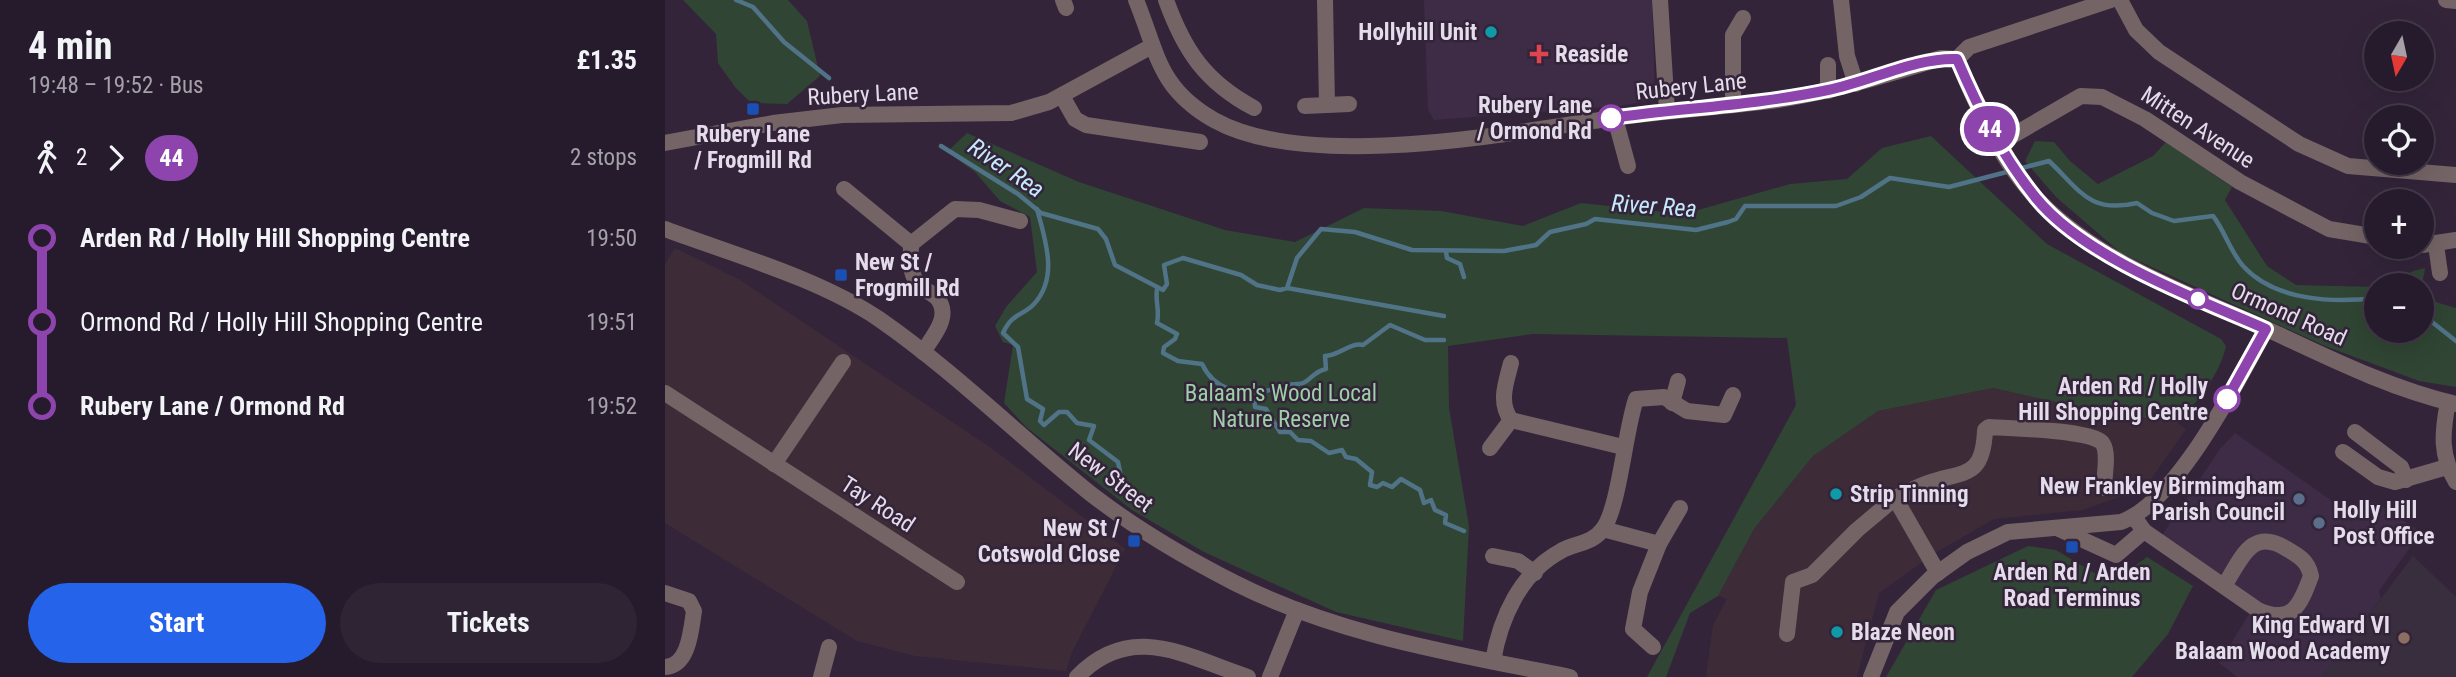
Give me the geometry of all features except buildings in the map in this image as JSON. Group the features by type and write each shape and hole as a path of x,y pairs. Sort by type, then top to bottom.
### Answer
{"street":[{"path":"1136,0 1151,46"},
{"path":"1166,0 1180,38 1196,61 1234,97 1254,108"},
{"path":"1325,0 1327,105"},
{"path":"1841,0 1847,56 1856,84"},
{"name":"Rubery Lane","path":"665,143 773,123 842,115 1011,113 1062,96 1151,46 1173,89 1214,120 1248,135 1299,144 1354,146 1459,140 1733,104 1856,84 1941,58 1957,59 1969,47 2064,7 2111,0"},
{"path":"2120,0 2136,30 2159,52 2299,144 2349,166 2456,175"},
{"path":"2446,0 2456,1"},
{"path":"1657,2 1667,111"},
{"path":"1733,104 1733,35 1743,18"},
{"name":"Ormond Road","path":"1957,59 1998,144 2037,199 2074,233 2118,260 2266,329 2378,379 2452,403"},
{"path":"1828,65 1828,90"},
{"path":"1062,96 1075,119 1086,125 1200,142"},
{"name":"Mitten Avenue","path":"1998,144 2081,96 2102,97 2145,118 2239,182 2329,229 2364,235"},
{"path":"1305,106 1349,104"},
{"path":"1615,118 1628,166"},
{"path":"844,189 911,244"},
{"path":"911,244 955,209 979,210 1020,221"},
{"name":"New Street","path":"665,229 843,299 877,318 923,352 1094,496 1154,536 1236,583 1297,610 1353,629 1570,677"},
{"path":"2434,244 2456,240"},
{"path":"911,244 911,272 917,284 936,298 942,308 943,319 923,352"},
{"path":"2434,258 2440,273"},
{"path":"2057,528 2116,555 2219,412 2266,329"},
{"path":"774,464 843,362"},
{"path":"1511,363 1503,398 1505,412 1511,420 1623,447"},
{"path":"1672,403 1678,381"},
{"name":"Tay Road","path":"665,393 957,582"},
{"path":"1493,661 1505,612 1535,573 1562,550 1592,540 1603,529 1612,512 1623,447 1636,399 1664,397 1687,411 1724,415 1733,395"},
{"path":"2452,403 2443,428 2442,450 2447,467 2456,482"},
{"path":"1490,448 1511,420"},
{"path":"1787,634 1793,582 1811,575 1895,498 1925,484 1967,474 1980,461 1984,450 1985,430 1989,427 2069,433 2102,442 2104,488"},
{"path":"2355,432 2401,467 2406,480"},
{"path":"2343,452 2378,477 2395,482 2447,467"},
{"path":"1895,498 1938,573"},
{"path":"1653,648 1633,629 1640,592 1659,544 1680,508"},
{"path":"1871,677 1898,612 1938,573 1967,552 2008,532 2139,524 2224,586 2258,610 2274,617 2287,615 2304,595 2311,576 2301,558 2268,540 2257,541 2224,586"},
{"path":"1603,529 1659,544"},
{"path":"1493,556 1517,561 1535,573"},
{"path":"665,593 689,601 694,611 681,660 672,667 665,667"},
{"path":"1270,677 1297,610"},
{"path":"1077,677 1094,659 1131,645 1167,649 1248,677"},
{"path":"821,677 829,648"}],"shaded area":[{"name":"Reaside","path":"1424,0 1652,0 1655,100 1618,106 1434,120 1428,110"},
{"path":"675,248 740,280 994,450 1125,549 1072,652 1066,671 915,656 857,641 665,523 665,264"},
{"path":"1993,388 2082,408 2177,423 2186,429 2149,482 2131,493 2082,510 1994,519 1935,553 1879,593 1857,677 1706,677 1713,625 1727,599 1718,596 1754,529 1813,456 1878,411"},
{"path":"2235,433 2348,512 2357,502 2376,502 2421,532 2379,591 2381,598 2322,677 2237,677 2219,663 2249,614 2154,547 2220,449"},
{"name":"King Edward VI Balaam Wood Academy","path":"2413,556 2456,597 2456,677 2322,677"}],"green space":[{"path":"683,0 788,0 807,21 820,76 787,104 751,103 735,87 718,63 716,34"},
{"name":"Balaam's Wood Local Nature Reserve","path":"967,133 1079,182 1225,230 1295,242 1364,208 1441,211 1523,226 1581,203 1684,214 1790,184 1847,179 1882,148 1931,136 2047,244 2221,339 2226,346 2219,367 2207,388 2177,423 2082,408 1993,388 1878,411 1813,456 1754,529 1718,596 1690,613 1666,677 1647,677 1796,405 1787,338 1533,334 1448,346 1449,408 1469,526 1463,641 1336,612 1204,552 1132,510 1026,427 1004,403 1013,345 1003,342 995,326 1006,307 1037,272 1030,217 1000,201 975,172 947,152"},
{"path":"2035,141 2054,142 2070,161 2098,184 2153,156 2166,142 2232,187 2225,200 2267,266 2296,285 2364,287 2364,343 2434,343 2434,302 2456,308 2456,387 2419,381 2325,346 2121,253 2056,197 2025,161"},
{"path":"2425,268 2424,273 2410,273"},
{"path":"2028,546 2056,550 2111,583 2147,557 2193,586 2168,634 2132,677 1886,677 1936,590"}],"waterway":[{"name":"River Rea","path":"736,0 753,7 784,42 829,78"},
{"name":"River Rea","path":"941,146 1018,194 1041,213 1098,229 1106,239 1115,265 1163,290 1167,284 1164,265 1183,258 1241,275 1257,285 1280,290 1287,288 1297,258 1321,229 1355,232 1412,250 1504,251 1536,245 1550,232 1586,224 1595,219 1696,230 1736,219 1745,206 1836,206 1861,197 1890,178 1949,187 2049,161 2078,190 2096,202 2121,206 2137,203 2152,213 2174,221 2213,216 2244,267 2272,287 2306,297 2364,299"},
{"path":"1037,209 1048,258 1046,282 1034,304 1014,318 1003,333 1018,347 1027,399 1043,409 1040,421 1044,425 1059,412 1067,412 1077,423 1094,426 1089,440 1118,462 1120,472 1114,485"},
{"path":"1446,252 1447,258 1460,264 1464,277"},
{"path":"1287,288 1444,316"},
{"path":"1157,289 1157,323 1177,334 1175,339 1164,347 1163,353 1178,361 1202,364 1213,380 1237,392 1256,393 1282,385 1303,383 1326,369 1325,356 1354,345 1363,345 1390,325 1425,340 1444,340"},
{"name":"River Rea","path":"2434,324 2456,341"},
{"path":"1260,392 1254,399 1255,407 1266,409 1280,432 1290,432 1298,440 1311,441 1329,453 1342,450 1346,457 1356,459 1372,472 1370,485 1377,487 1383,483 1392,487 1401,479 1420,490 1424,503 1431,500 1435,510 1446,515 1445,523 1464,531"}],"bus line":[{"name":"44","path":"1611,118 1777,100 1856,84 1941,58 1957,59 1998,144 2037,199 2074,233 2118,260 2266,329 2227,399"}],"place":[{"name":"Hollyhill Unit","path":"1491,32"},
{"name":"Reaside","path":"1539,54"},
{"name":"Rubery Lane / Frogmill Rd","path":"753,109"},
{"name":"Rubery Lane / Ormond Rd","path":"1611,118"},
{"name":"New St / Frogmill Rd","path":"841,275"},
{"name":"Arden Rd / Holly Hill Shopping Centre","path":"2227,399"},
{"name":"Strip Tinning","path":"1836,494"},
{"name":"New Frankley Birmimgham Parish Council","path":"2299,499"},
{"name":"Holly Hill Post Office","path":"2319,523"},
{"name":"New St / Cotswold Close","path":"1134,541"},
{"name":"Arden Rd / Arden Road Terminus","path":"2072,547"},
{"name":"Blaze Neon","path":"1837,632"},
{"name":"King Edward VI Balaam Wood Academy","path":"2404,638"}]}
